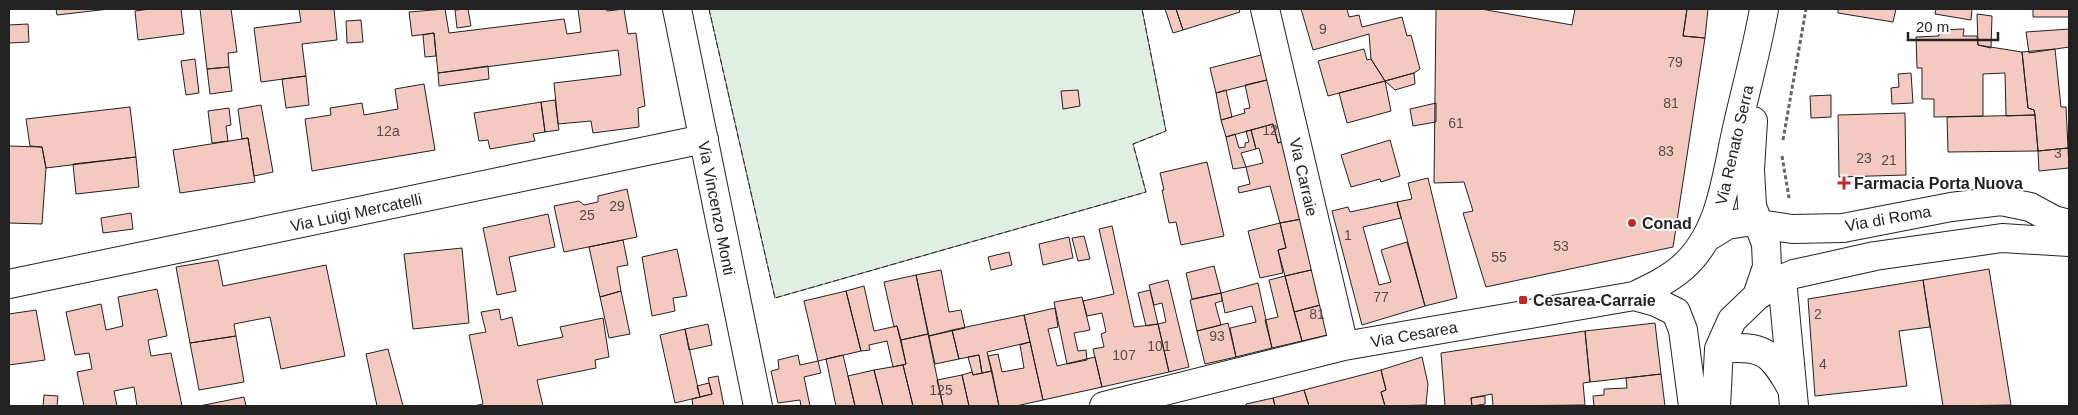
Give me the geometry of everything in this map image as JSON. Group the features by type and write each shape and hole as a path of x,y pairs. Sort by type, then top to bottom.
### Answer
{"street":[{"name":"Via Vincenzo Monti","path":"678,9 758,406"},
{"name":"Via Carraie","path":"1265,9 1344,346"},
{"name":"Via Renato Serra","path":"1706,238 1719,210 1756,52 1764,9"},
{"name":"Via Renato Serra","path":"1756,52 1750,170 1752,206 1766,244 1767,267 1757,296"},
{"name":"Via Luigi Mercatelli","path":"9,284 704,139"},
{"name":"Via di Roma","path":"1706,238 1727,225 1759,222 1772,227 1843,228 1950,207 2001,201 2030,207 2054,220 2069,224"},
{"name":"Via Cesarea","path":"1104,406 1344,346 1634,296 1662,283 1684,267 1706,238"},
{"path":"1716,406 1719,349 1732,320 1757,296 1794,274 1875,256 2002,238 2069,242"},
{"path":"1782,280 1793,398"},
{"path":"1634,296 1656,302 1676,312 1683,330 1693,406"},
{"path":"1719,349 1742,347 1762,350 1781,370 1793,398"}],"path":[{"path":"1783,142 1806,9"},
{"path":"1781,152 1789,198"}],"green space":[{"path":"709,9 1142,9 1166,131 1133,144 1146,192 775,298"}],"building":[{"path":"56,9 109,9 57,15"},
{"path":"181,9 184,34 138,40 135,11"},
{"path":"200,9 231,9 237,52 228,53 229,67 207,69"},
{"path":"299,9 334,9 337,40 302,44 306,76 261,82 254,28 301,22"},
{"path":"445,9 449,33 564,19 567,34 581,32 578,9 606,9 607,11 624,9 628,34 636,33 645,106 638,108 639,127 593,133 591,121 558,124 554,83 621,75 618,50 438,73 434,33 412,36 409,12"},
{"path":"468,9 471,26 457,28 455,10"},
{"path":"1165,9 1176,9 1183,30 1173,33"},
{"path":"1176,9 1239,9 1240,12 1183,30"},
{"path":"1301,9 1347,9 1349,17 1359,15 1362,27 1402,17 1407,36 1411,35 1420,69 1414,73 1385,81 1371,59 1369,34 1313,50"},
{"path":"1436,9 1481,9 1572,25 1575,9 1687,9 1683,36 1705,38 1673,247 1486,287 1463,213 1473,211 1464,182 1434,183"},
{"path":"1687,9 1708,9 1705,38 1683,36"},
{"path":"1838,9 1896,9 1893,22 1838,13"},
{"path":"1936,9 1972,9 1971,20 1935,14"},
{"path":"2033,9 2069,9 2069,17 2033,17"},
{"path":"1977,14 1992,16 1991,48 1978,45"},
{"path":"361,20 363,42 347,43 346,21"},
{"path":"28,24 29,42 9,43 9,25"},
{"path":"1964,29 1963,36 1977,36 1978,45 2022,52 2028,108 2034,110 2035,115 2006,116 2005,73 1983,74 1983,116 1934,117 1934,99 1922,99 1922,68 1917,68 1916,37 1939,36 1939,30"},
{"path":"2069,29 2069,47 2029,53 2026,32"},
{"path":"434,33 436,56 425,57 423,35"},
{"path":"1364,49 1367,60 1371,59 1385,81 1328,96 1318,61"},
{"path":"2055,49 2061,107 2066,107 2068,148 2038,151 2034,110 2028,108 2022,52"},
{"path":"1265,54 1271,79 1216,93 1210,68"},
{"path":"195,59 199,93 186,95 181,61"},
{"path":"488,66 489,79 439,86 438,73"},
{"path":"229,67 232,91 210,94 207,69"},
{"path":"1414,73 1415,84 1395,90 1385,81"},
{"path":"1911,73 1913,103 1892,104 1891,88 1899,87 1898,74"},
{"path":"306,76 309,105 286,108 282,79"},
{"path":"1271,79 1288,140 1278,143 1273,124 1226,137 1221,120 1245,113 1244,109 1250,108 1245,85"},
{"path":"1385,81 1391,111 1347,123 1339,93"},
{"path":"424,84 435,150 312,171 305,119 331,115 330,108 362,103 364,115 398,109 395,89"},
{"path":"1078,90 1080,106 1063,109 1061,91"},
{"path":"1226,90 1232,117 1221,120 1216,93"},
{"path":"1831,95 1831,117 1811,118 1810,96"},
{"path":"555,100 559,130 545,132 541,102"},
{"path":"541,102 545,132 533,134 535,141 490,149 488,140 479,141 474,113"},
{"path":"1436,103 1436,122 1413,126 1410,109"},
{"path":"261,105 273,172 254,176 248,138 242,139 238,109"},
{"path":"130,107 136,157 46,168 42,147 30,146 26,119"},
{"path":"229,108 231,125 226,126 228,141 212,143 208,111"},
{"path":"1905,113 1906,175 1839,177 1838,115"},
{"path":"2035,115 2038,151 1948,152 1947,117"},
{"path":"1273,124 1278,143 1288,140 1307,218 1280,223 1270,186 1239,193 1238,187 1250,184 1246,167 1263,163 1259,148 1256,149 1251,130"},
{"path":"1251,130 1256,149 1241,153 1246,167 1233,169 1226,137 1235,134 1239,148 1245,147 1245,143 1249,142 1246,131"},
{"path":"248,138 255,182 180,193 173,150"},
{"path":"1390,140 1400,176 1381,182 1380,179 1351,187 1341,155"},
{"path":"9,146 42,147 46,168 42,224 9,223"},
{"path":"2068,148 2069,168 2039,171 2038,151"},
{"path":"136,157 139,187 76,194 73,164"},
{"path":"1207,162 1224,236 1181,245 1176,222 1169,223 1160,173"},
{"path":"1428,178 1457,298 1425,306 1397,202 1412,199 1408,183"},
{"path":"627,189 637,237 564,252 554,206 579,201 584,205 598,202 598,196"},
{"path":"1397,202 1401,218 1363,227 1379,285 1391,282 1381,250 1407,242 1425,306 1362,325 1332,211 1348,207 1350,212"},
{"path":"131,213 133,229 103,233 101,218"},
{"path":"548,214 555,247 509,257 516,291 497,295 483,228"},
{"path":"1307,218 1320,268 1285,276 1278,250 1286,248 1280,223"},
{"path":"1280,223 1286,248 1278,250 1283,273 1260,278 1248,231"},
{"path":"1112,226 1134,327 1158,324 1169,372 1102,387 1093,349 1104,347 1101,334 1106,332 1102,313 1087,316 1083,301 1114,294 1099,229"},
{"path":"1084,236 1090,259 1078,261 1072,238"},
{"path":"1069,237 1073,258 1043,265 1039,244"},
{"path":"623,240 628,265 617,267 621,291 600,297 589,247"},
{"path":"462,248 469,323 413,329 404,254"},
{"path":"677,249 687,296 673,298 675,311 652,316 642,257"},
{"path":"1009,252 1012,265 991,270 988,257"},
{"path":"218,260 223,286 326,265 345,356 281,369 270,317 234,324 236,336 190,343 176,267"},
{"path":"1214,266 1221,293 1192,299 1186,273"},
{"path":"1320,268 1328,303 1294,312 1285,276"},
{"path":"1989,269 2011,405 1943,406 1923,280"},
{"path":"941,270 949,312 961,310 965,328 929,336 916,275"},
{"path":"916,275 928,334 901,340 897,326 894,327 884,282"},
{"path":"1285,276 1302,341 1272,348 1265,320 1278,317 1269,280"},
{"path":"1168,280 1189,367 1169,372 1158,324 1166,322 1162,303 1154,305 1149,285"},
{"path":"1923,280 1930,327 1899,331 1907,386 1815,396 1808,299"},
{"path":"1258,283 1272,348 1236,357 1230,328 1256,322 1252,306 1225,313 1221,293"},
{"path":"864,286 874,331 897,326 906,364 893,367 887,341 869,345 870,350 861,351 846,291"},
{"path":"157,289 167,336 148,340 151,356 171,353 182,406 137,406 134,387 114,391 117,406 84,406 77,372 92,369 89,353 75,355 66,312 101,304 106,330 123,326 118,297"},
{"path":"1150,290 1158,324 1146,326 1138,293"},
{"path":"621,291 630,334 609,338 600,297"},
{"path":"846,291 861,351 818,361 804,301"},
{"path":"1221,293 1222,301 1215,303 1221,325 1197,331 1190,300"},
{"path":"1082,297 1090,330 1074,333 1078,351 1086,350 1087,360 1067,364 1054,302"},
{"path":"1328,303 1336,333 1302,341 1294,312"},
{"path":"1055,308 1058,327 1048,329 1057,366 1095,357 1102,387 1043,400 1024,315"},
{"path":"499,309 501,320 512,317 518,346 563,337 560,327 603,318 609,357 595,360 596,368 537,380 543,406 474,406 483,404 469,335 486,332 481,312"},
{"path":"36,310 45,360 9,365 9,314"},
{"path":"1024,315 1030,342 987,352 992,371 982,373 979,355 959,359 952,330"},
{"path":"1228,323 1236,357 1205,364 1197,331"},
{"path":"1655,323 1661,374 1590,382 1585,331"},
{"path":"708,324 712,345 689,350 685,329"},
{"path":"685,329 700,397 675,403 660,335"},
{"path":"952,330 959,359 935,364 929,336"},
{"path":"1585,331 1590,382 1583,383 1585,405 1493,406 1492,394 1471,398 1472,406 1445,406 1441,353"},
{"path":"928,334 943,406 913,406 903,365 906,364 901,340"},
{"path":"236,336 244,382 199,390 190,343"},
{"path":"1030,342 1043,400 1016,406 999,406 988,356 998,354 1002,372 1024,368 1020,345"},
{"path":"388,349 403,406 377,406 366,354"},
{"path":"798,355 800,365 818,361 821,373 804,377 810,406 801,406 800,400 778,403 771,371 779,369 778,360"},
{"path":"843,355 855,406 836,406 826,359"},
{"path":"979,355 982,373 973,375 968,357"},
{"path":"1422,357 1428,384 1426,405 1385,406 1381,392 1386,390 1381,370"},
{"path":"903,365 913,406 883,406 874,370"},
{"path":"874,370 883,406 855,406 848,376"},
{"path":"1381,370 1386,390 1381,392 1385,406 1309,406 1304,390"},
{"path":"992,371 999,406 969,406 962,375 972,372 973,375"},
{"path":"1661,374 1665,406 1594,406 1593,396 1604,395 1604,389 1627,388 1626,378"},
{"path":"962,375 969,406 943,406 937,380"},
{"path":"718,376 724,406 693,406 692,399 712,394 708,378"},
{"path":"709,383 712,394 700,397 697,386"},
{"path":"1304,390 1309,406 1275,406 1273,398"},
{"path":"44,395 58,396 57,406 43,406"},
{"path":"1485,396 1485,404 1472,406 1471,398"},
{"path":"244,397 246,406 199,406"},
{"path":"1273,398 1275,406 1246,406 1246,404"}],"fence":[{"path":"709,9 775,298 1146,192 1133,144 1166,131 1142,9"}],"place":[{"name":"Farmacia Porta Nuova","path":"1844,183"},
{"name":"Conad","path":"1632,223"},
{"name":"Cesarea-Carraie","path":"1523,300"}]}
